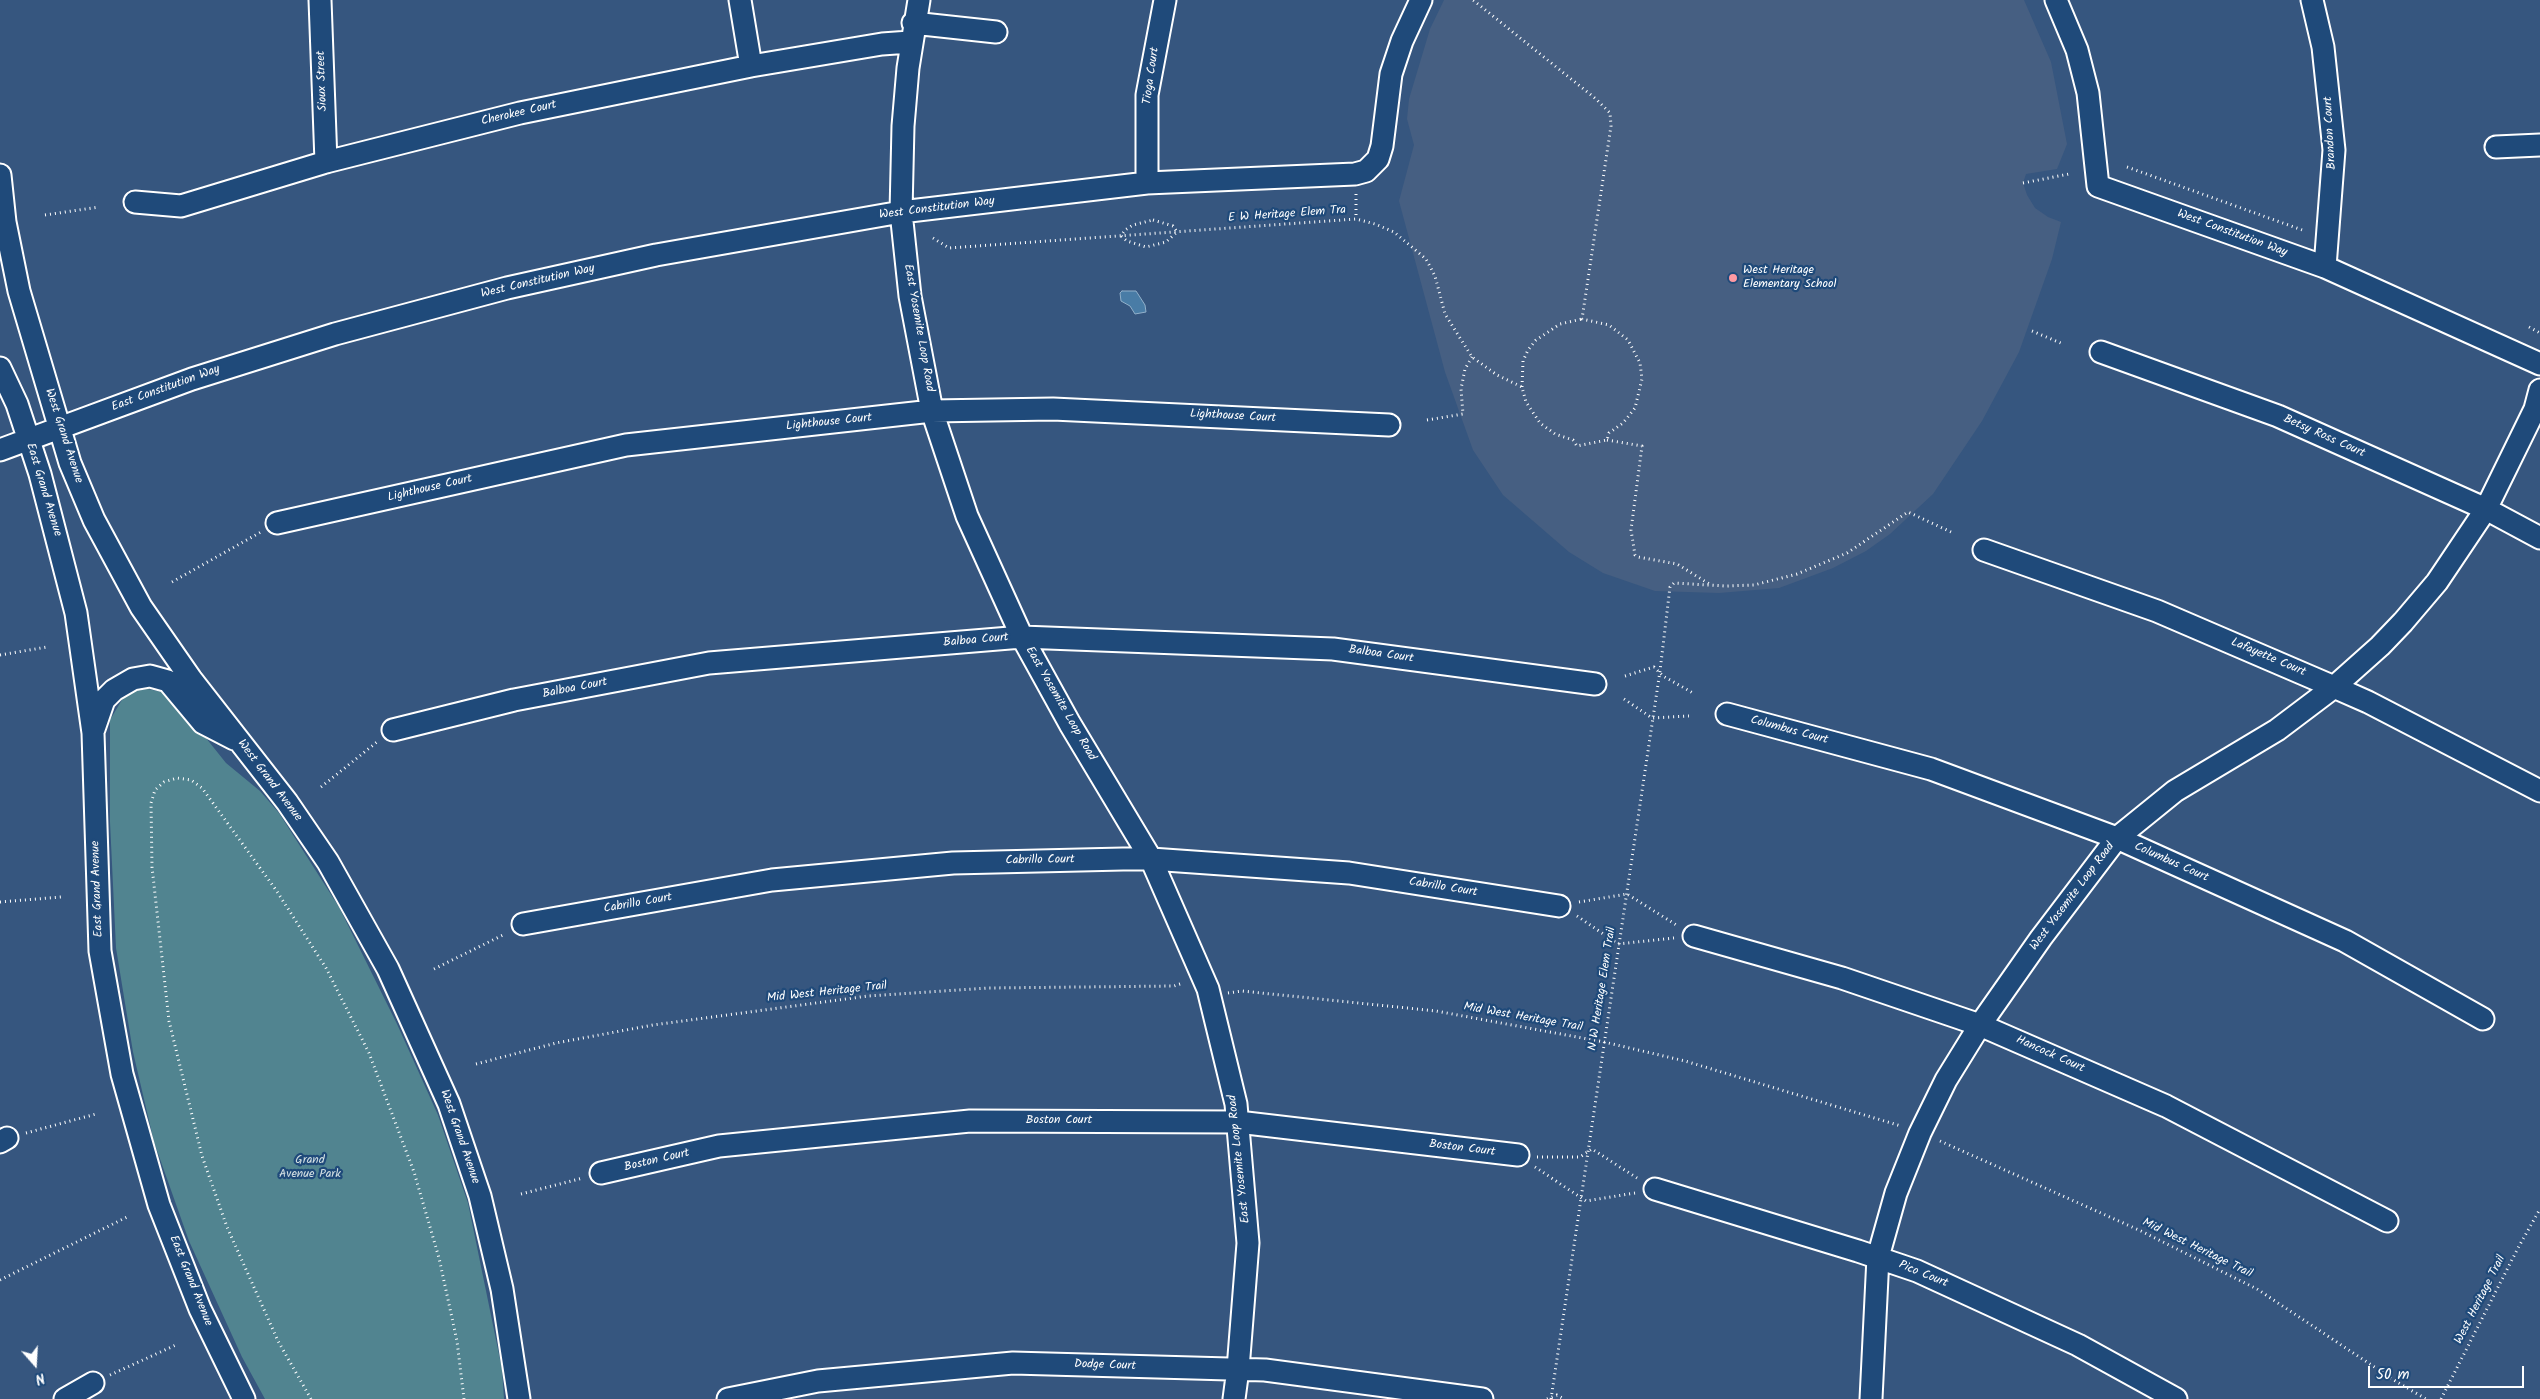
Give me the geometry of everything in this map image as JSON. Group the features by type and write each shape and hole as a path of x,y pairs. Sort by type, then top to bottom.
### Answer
{"street":[{"name":"Sioux Street","path":"320,0 326,162"},
{"path":"740,0 751,66"},
{"name":"East Yosemite Loop Road","path":"918,0 912,33 903,126 901,212 910,296 932,411 967,516 1022,638 1070,724 1151,859 1208,989 1226,1056 1238,1122 1248,1243 1234,1399"},
{"name":"Tioga Court","path":"1147,183 1147,95 1165,0"},
{"name":"West Constitution Way","path":"335,334 507,288 656,255 901,212 1147,183 1356,174 1366,171 1378,159 1382,146 1391,74 1402,41 1421,0"},
{"name":"West Constitution Way","path":"2056,0 2066,17 2078,50 2088,94 2098,186 2325,267 2540,364"},
{"name":"Brandon Court","path":"2312,0 2324,56 2334,150 2325,267"},
{"name":"Cherokee Court","path":"135,202 181,206 326,162 520,113 751,66 882,44 912,33 996,32"},
{"path":"2496,147 2540,145"},
{"name":"West Grand Avenue","path":"0,175 5,222 19,291 72,469 94,520 122,576 141,608 191,679 287,802 328,862 388,970 449,1104 480,1196 502,1289 519,1399"},
{"name":"East Constitution Way","path":"0,450 192,379 335,334"},
{"name":"Betsy Ross Court","path":"2101,352 2278,416 2486,509 2540,538"},
{"name":"East Grand Avenue","path":"0,368 17,404 59,541 76,613 93,733 100,951 122,1074 159,1205 200,1309 244,1399"},
{"name":"West Yosemite Loop Road","path":"1872,1399 1878,1257 1896,1193 1920,1133 1946,1080 1980,1025 2041,938 2117,838 2175,791 2277,730 2334,687 2380,646 2403,622 2437,582 2486,509 2535,408 2540,390"},
{"name":"Lighthouse Court","path":"277,523 626,445 932,411 1054,409 1389,425"},
{"name":"Lafayette Court","path":"1984,550 2157,611 2334,687 2368,702 2540,791"},
{"name":"Balboa Court","path":"393,730 514,700 708,663 1022,638 1333,649 1595,684"},
{"path":"93,733 104,700 114,690 133,679 150,676 168,681 203,723 239,741"},
{"name":"Columbus Court","path":"1727,714 1931,769 2117,838 2344,941 2483,1019"},
{"name":"Cabrillo Court","path":"523,924 782,879 953,863 1151,859 1349,874 1559,906"},
{"name":"Hancock Court","path":"1694,936 1842,978 1980,1025 2166,1106 2388,1221"},
{"name":"Boston Court","path":"601,1173 720,1146 970,1121 1238,1122 1518,1155"},
{"name":"Pico Court","path":"1655,1189 1878,1257 1917,1271 2078,1345 2176,1399"},
{"name":"Dodge Court","path":"728,1399 818,1381 1013,1363 1238,1368 1482,1399"},
{"path":"65,1399 93,1382"}],"path":[{"path":"1472,0 1602,104 1610,113 1611,126 1582,318"},
{"path":"2127,167 2305,231"},
{"path":"2024,183 2069,174"},
{"path":"45,215 98,207"},
{"name":"E W Heritage Elem Tra","path":"933,238 949,248 1356,219 1394,232 1426,259 1435,276 1445,314 1472,357 1497,375 1522,387"},
{"path":"1153,220 1169,224 1177,232 1166,242 1146,247 1127,241 1121,236 1133,224 1153,220"},
{"path":"1607,440 1608,433 1622,423 1635,408 1642,379 1640,363 1628,340 1616,330 1600,322 1582,318 1560,324 1536,340 1528,350 1523,361 1522,387 1529,410 1547,429 1573,440 1577,446 1607,440 1642,446 1631,530 1634,555 1677,564 1712,585 1754,584 1797,574 1847,553 1908,512 1951,532"},
{"path":"2529,327 2540,333"},
{"path":"2032,331 2063,344"},
{"path":"1427,420 1463,414 1461,389 1465,369 1472,357"},
{"path":"172,582 277,523"},
{"name":"N W Heritage Elem Trail","path":"1551,1398 1660,671 1670,587 1674,583 1712,585"},
{"path":"0,655 47,647"},
{"path":"1625,676 1654,668 1660,671 1663,676 1694,693"},
{"path":"1624,699 1652,718 1689,716"},
{"path":"321,787 393,730"},
{"path":"311,1399 278,1341 227,1227 202,1156 169,1021 152,867 151,803 155,790 164,782 177,778 191,780 202,788 276,890 326,968 369,1053 414,1172 439,1258 457,1342 464,1399"},
{"path":"1559,906 1627,894 1694,936"},
{"path":"0,902 61,897"},
{"path":"1559,906 1589,922 1618,944 1694,936"},
{"path":"434,969 523,924"},
{"name":"Mid West Heritage Trail","path":"476,1064 556,1044 653,1025 868,996 988,988 1174,986 1184,982"},
{"name":"Mid West Heritage Trail","path":"1228,993 1242,991 1436,1011 1604,1042 1685,1061 1895,1124"},
{"path":"4,1140 96,1114"},
{"name":"Mid West Heritage Trail","path":"1945,1144 2141,1231 2257,1289 2397,1382 2426,1399"},
{"path":"1518,1155 1580,1157 1592,1149 1655,1189"},
{"path":"1518,1155 1586,1201 1655,1189"},
{"path":"521,1194 601,1173"},
{"name":"West Heritage Trail","path":"2441,1399 2540,1209"},
{"path":"0,1280 127,1217"},
{"path":"93,1382 178,1344"},
{"path":"1546,1399 1557,1395 1564,1399"}],"shaded area":[{"name":"West Heritage Elementary School","path":"1444,0 2024,0 2051,62 2067,144 2057,169 2026,174 2023,183 2027,195 2035,208 2048,217 2061,222 2052,259 2019,352 1982,421 1933,494 1890,534 1866,551 1833,568 1779,588 1719,593 1655,591 1603,573 1569,552 1503,495 1473,450 1445,372 1399,201 1414,145 1407,119 1409,99 1430,29"},
{"path":"1122,291 1136,291 1145,305 1146,312 1135,314 1130,306 1121,301 1120,293"}],"green space":[{"name":"Grand Avenue Park","path":"148,689 162,692 174,698 226,763 260,791 279,813 339,907 397,1024 438,1115 468,1203 502,1369 504,1399 265,1399 242,1357 189,1241 154,1142 133,1052 116,948 110,822 110,720 123,698 134,691"}],"place":[{"name":"West Heritage Elementary School","path":"1733,278"}]}
